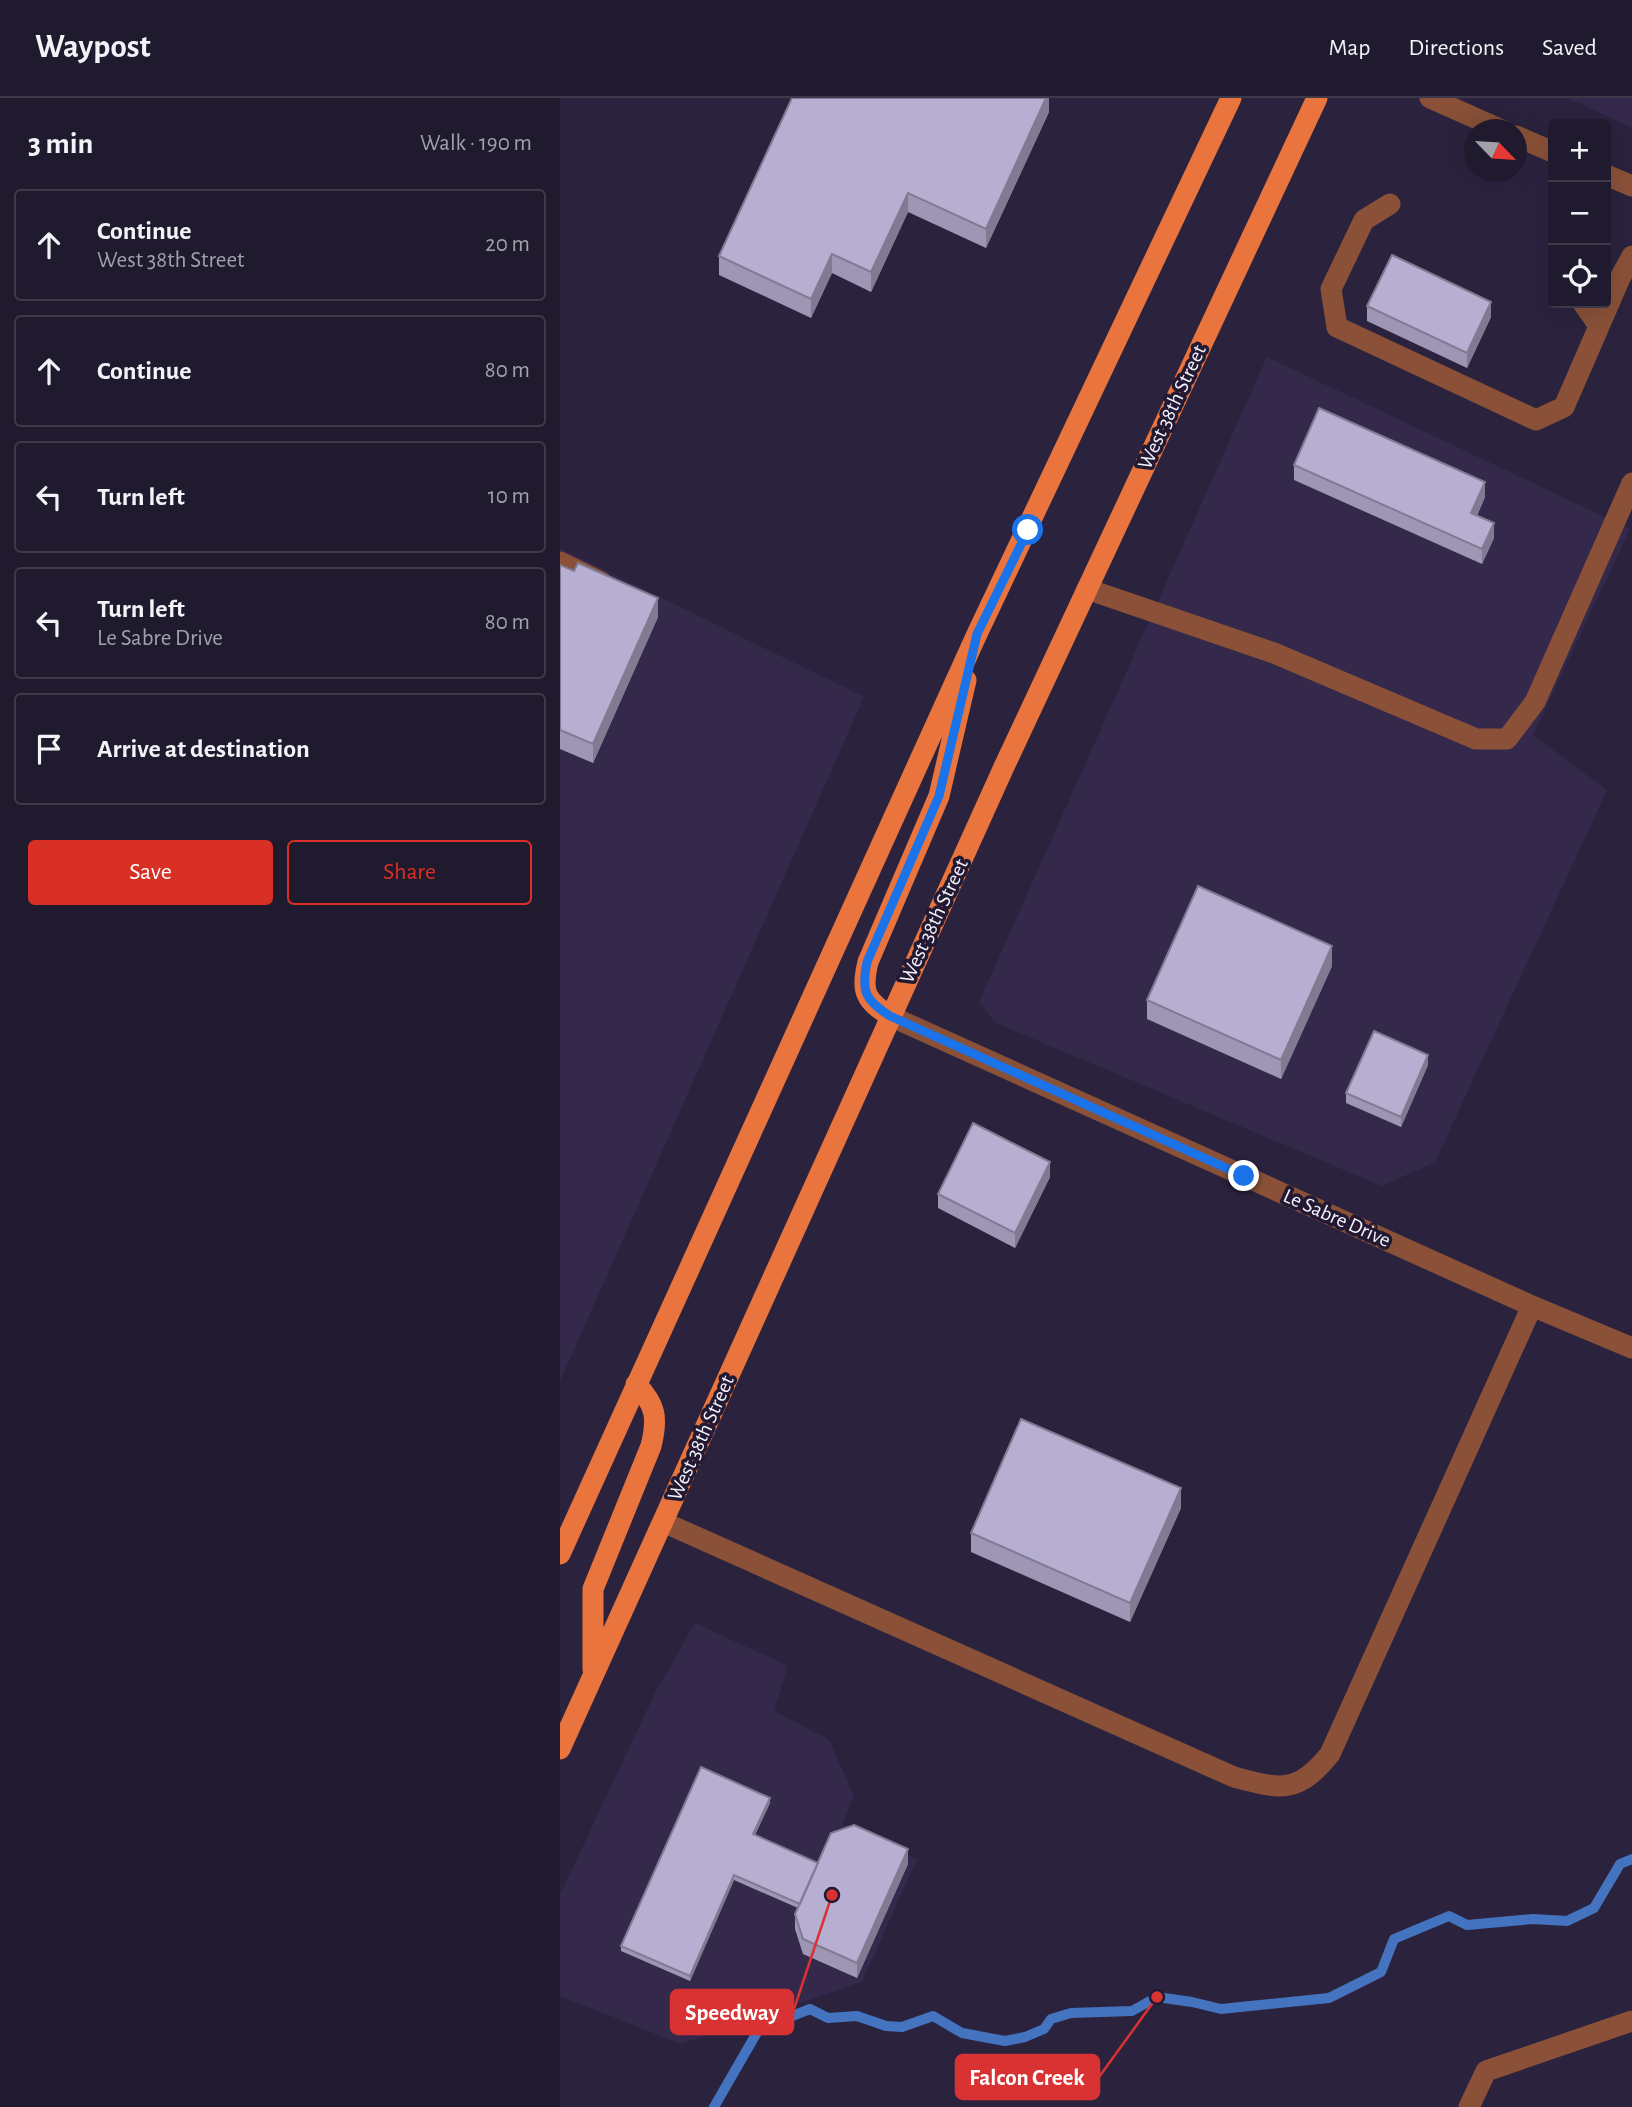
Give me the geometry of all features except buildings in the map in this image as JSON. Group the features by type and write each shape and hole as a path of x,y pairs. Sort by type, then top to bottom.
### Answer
{"main road":[{"path":"560,1554 977,634 1231,98"},
{"name":"West 38th Street","path":"560,1749 890,1016 1317,98"},
{"path":"890,1016 870,1001 865,991 863,980 867,962 939,796 977,634"},
{"path":"593,1679 593,1589 651,1446 655,1428 652,1406 636,1384"}],"street":[{"path":"1430,98 1477,119"},
{"path":"1527,140 1548,150"},
{"path":"1611,177 1632,186"},
{"path":"1390,204 1364,220 1331,289 1337,327 1536,420 1564,407 1599,326 1613,279 1632,256"},
{"path":"1586,308 1599,326"},
{"path":"1087,589 1275,653 1476,740 1507,738 1535,702 1632,483"},
{"path":"560,562 617,589"},
{"name":"Le Sabre Drive","path":"890,1016 1532,1306 1632,1348"},
{"path":"663,1522 1234,1777 1266,1786 1291,1786 1314,1775 1330,1754 1532,1306"},
{"path":"1469,2107 1486,2071 1632,2021"}],"shaded area":[{"path":"1567,98 1632,98 1632,128"},
{"path":"1267,357 1630,529 1533,735 1607,790 1435,1162 1382,1186 996,1023 979,1002"},
{"path":"560,548 864,697 560,1381"},
{"path":"695,1623 788,1666 774,1711 829,1740 854,1796 842,1825 917,1859 862,1982 681,2044 560,1996 560,1895 655,1693"}],"waterway":[{"path":"714,2107 759,2029 810,2009 828,2018 857,2016 886,2026 902,2027 933,2016 962,2033 1005,2041 1044,2029 1051,2019 1071,2013 1132,2011 1157,1997 1221,2009 1329,1998 1381,1972 1394,1939 1449,1916 1467,1925 1533,1919 1567,1921 1594,1908 1620,1864 1632,1859"}],"place":[{"name":"Speedway","path":"832,1895"},
{"name":"Falcon Creek","path":"1157,1997"}],"route":[{"path":"1028,530 977,634 939,796 867,962 863,980 865,991 870,1001 890,1016 1244,1176"}]}
